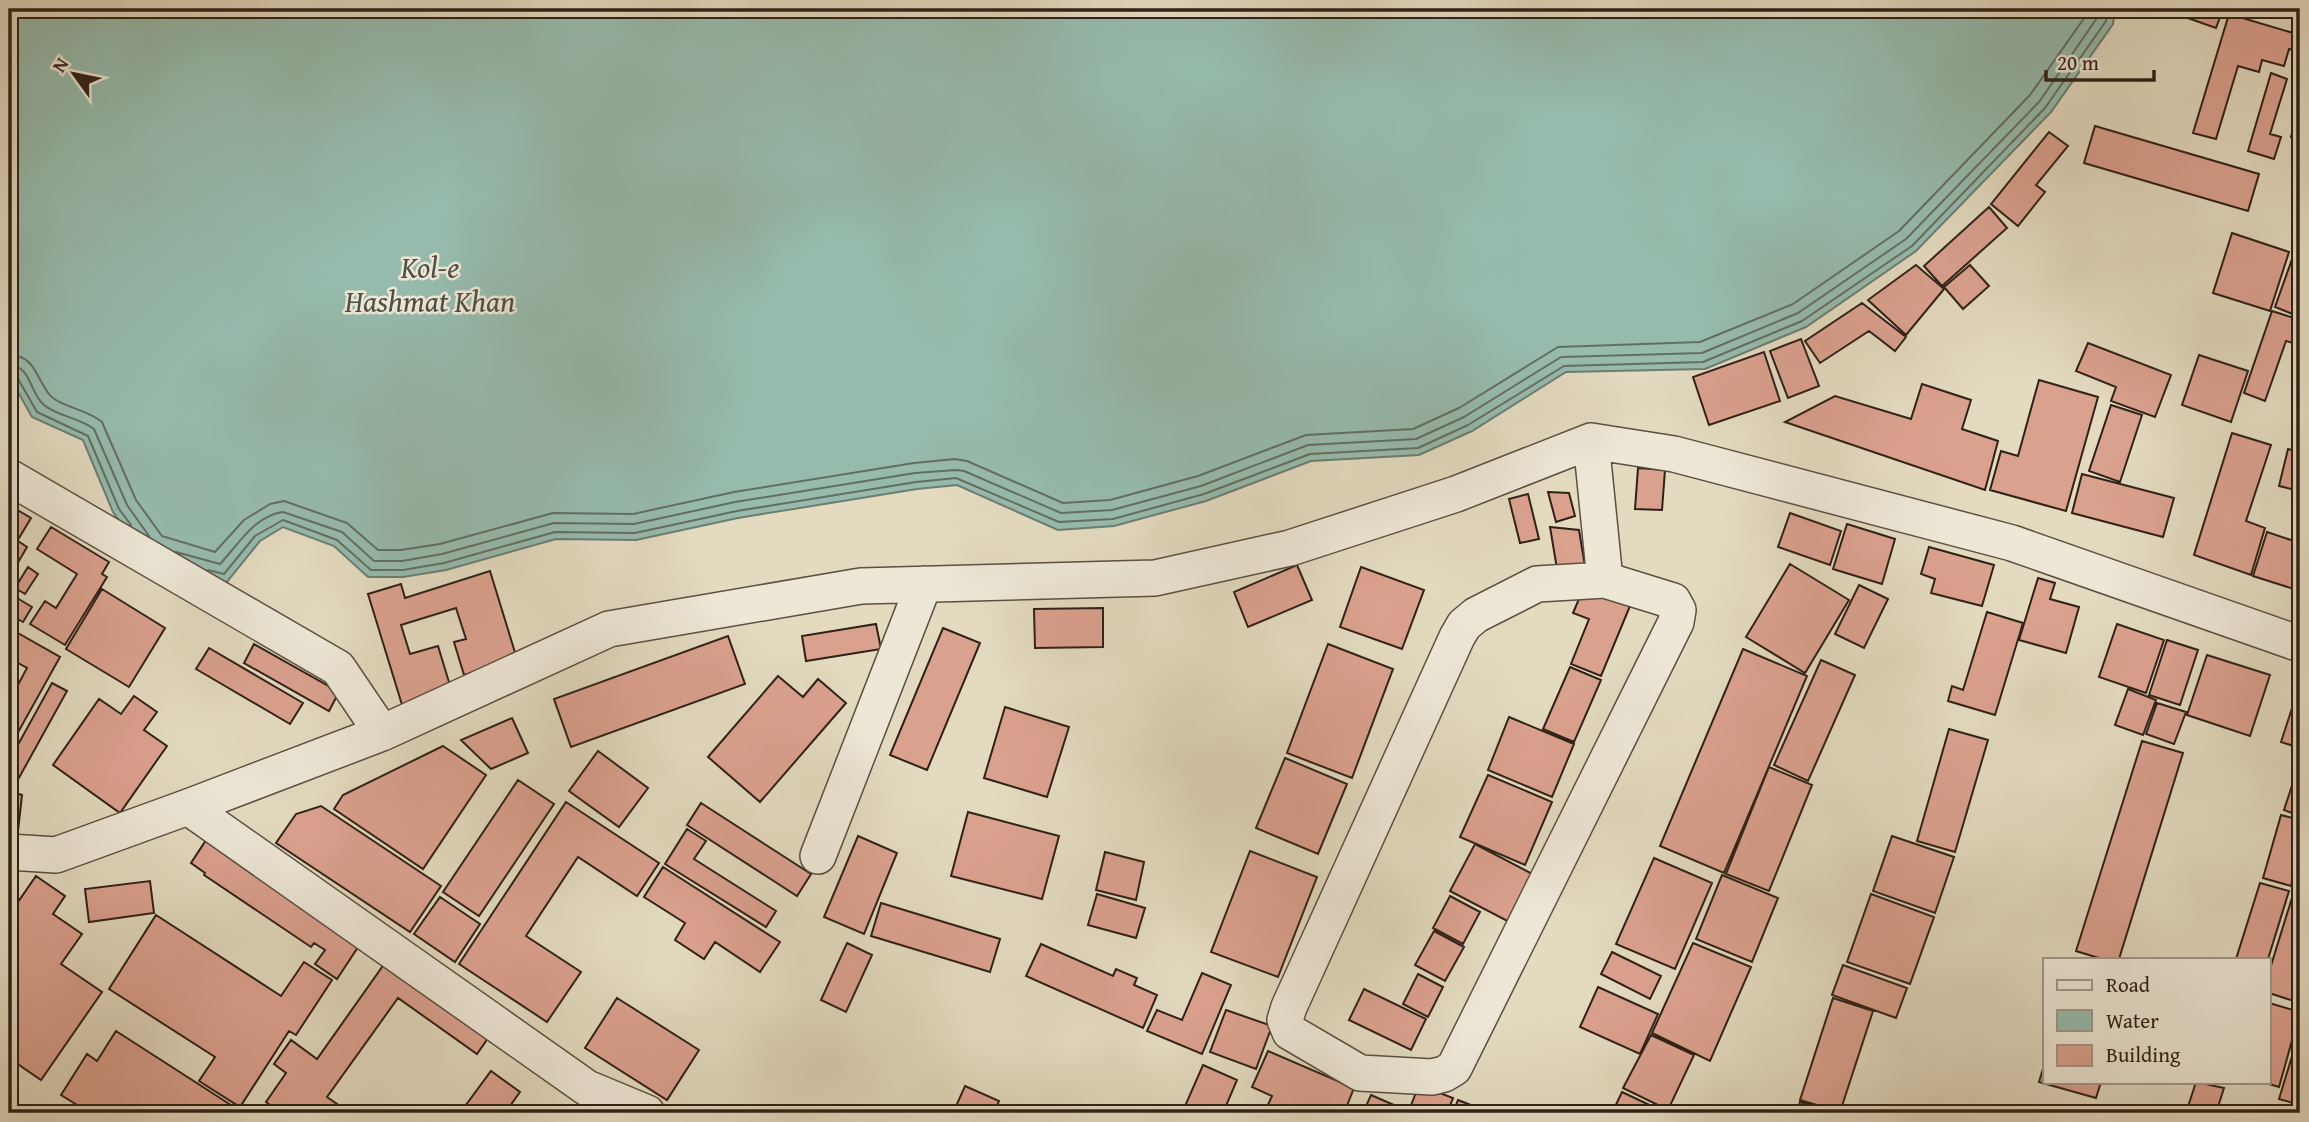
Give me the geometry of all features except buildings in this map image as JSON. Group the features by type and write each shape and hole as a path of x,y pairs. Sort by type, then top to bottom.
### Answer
{"street":[{"path":"1591,441 1605,580"},
{"path":"9,852 56,855 188,807 383,733 609,629 861,586 1154,578 1290,548 1456,494 1591,441 1674,454 2012,543 2300,644"},
{"path":"9,477 338,668 383,733"},
{"path":"1605,580 1672,601 1678,610 1676,622 1454,1068 1432,1077 1360,1073 1290,1032 1285,1020 1289,1007 1464,625 1476,615 1536,584 1605,580"},
{"path":"818,856 924,584"},
{"path":"188,807 587,1088 647,1113"}],"water":[{"name":"Kol-e Hashmat Khan","path":"9,9 2115,9 2113,24 2051,112 1916,251 1806,327 1705,369 1566,372 1472,431 1419,455 1311,461 1206,501 1114,526 1058,530 957,485 738,518 636,540 556,539 446,570 403,577 368,577 334,546 283,527 260,541 226,583 146,560 113,512 83,440 32,417 9,376"}]}
